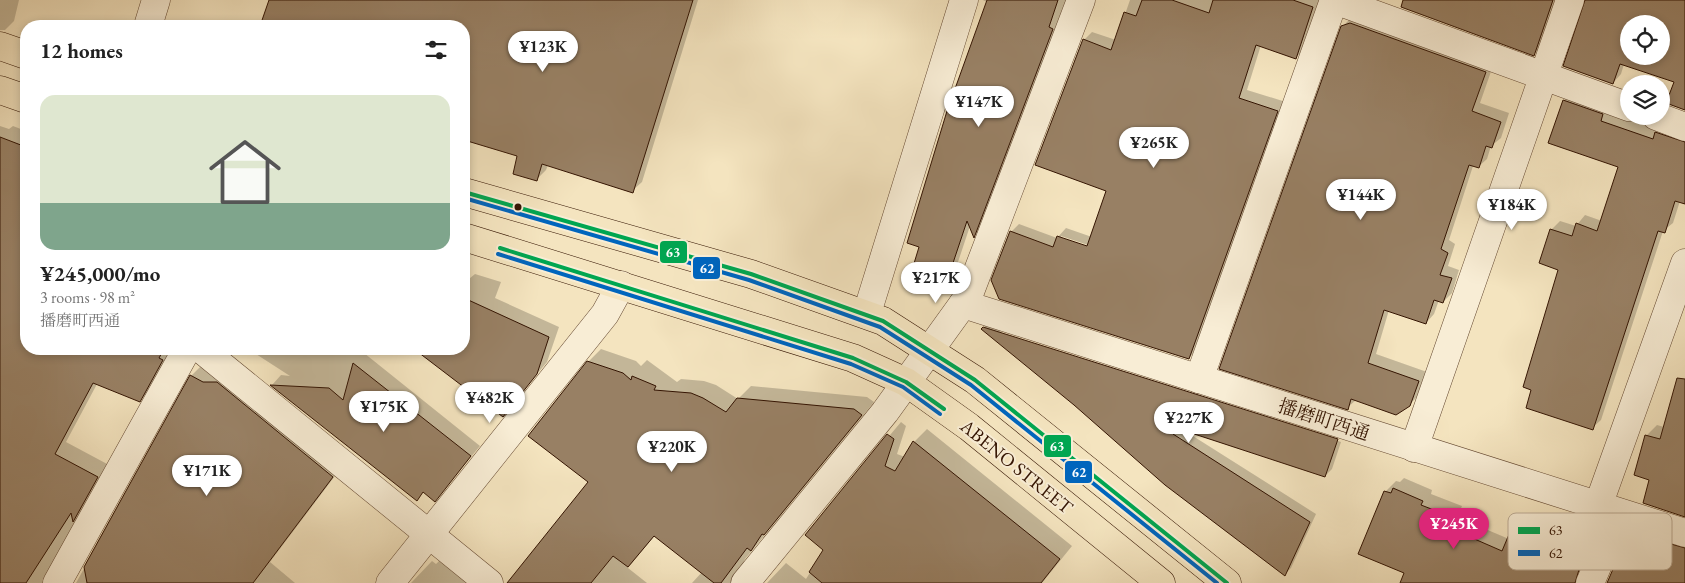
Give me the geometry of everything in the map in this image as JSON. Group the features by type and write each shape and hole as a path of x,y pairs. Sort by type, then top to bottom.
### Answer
{"main road":[{"path":"0,46 20,53"},
{"path":"0,90 20,97"},
{"path":"470,194 751,274 867,313 930,350 975,380 1227,583"},
{"name":"ABENO STREET","path":"470,239 853,358 906,382 969,427 1161,583"}],"street":[{"path":"150,20 156,0"},
{"path":"867,313 964,0"},
{"path":"745,583 885,412 968,298 1081,0"},
{"path":"1199,379 1335,0 1620,103"},
{"path":"1414,448 1570,0"},
{"path":"1670,121 1685,127"},
{"path":"1608,513 1685,263"},
{"path":"390,583 605,314 621,286"},
{"name":"播磨町西通","path":"963,304 1621,513"},
{"path":"62,581 184,355"},
{"path":"208,355 489,583"},
{"name":"播磨町西通","path":"1672,530 1685,534"},
{"path":"1590,583 1593,570"}],"building":[{"path":"269,0 693,0 633,193 542,164 537,181 513,174 517,156 470,142 470,20 262,20"},
{"path":"987,0 1058,0 1049,27 1053,29 974,238 967,221 947,281 912,270 919,247 907,243 947,111"},
{"path":"1142,0 1172,0 1209,13 1213,0 1293,0 1313,7 1296,59 1256,45 1239,98 1278,111 1189,359 999,299 991,280 1010,231 1053,247 1057,236 1087,246 1106,191 1035,165 1083,39 1111,50 1124,12 1136,16"},
{"path":"1403,0 1553,0 1534,56 1401,7"},
{"path":"1585,0 1685,0 1685,110 1670,104 1670,92 1674,82 1670,81 1670,75 1653,75 1623,65 1670,65 1670,15 1620,15 1620,64 1613,84 1563,66"},
{"path":"1350,23 1486,72 1472,111 1501,122 1492,148 1486,146 1479,168 1469,165 1441,249 1448,253 1440,275 1452,278 1443,303 1434,300 1426,324 1384,310 1368,363 1419,381 1410,406 1396,415 1351,399 1348,410 1219,369 1341,26"},
{"path":"1563,100 1603,114 1601,121 1653,139 1655,132 1685,142 1685,204 1675,201 1665,233 1658,231 1593,430 1526,408 1531,390 1523,387 1558,270 1539,263 1550,229 1572,236 1576,223 1597,231 1618,167 1548,143"},
{"path":"0,137 20,145 20,355 161,355 159,358 163,360 140,402 93,383 55,454 98,477 73,522 71,513 26,583 0,583"},
{"path":"470,301 549,337 537,374 503,417 422,355 470,355"},
{"path":"983,327 1338,439 1325,477 1176,428 1173,434 1310,522 1285,576 1165,485 1074,405 981,329"},
{"path":"587,361 623,373 631,380 632,376 656,386 654,390 691,393 726,412 737,398 854,409 862,415 764,535 762,534 751,551 747,548 721,583 714,583 654,536 628,567 613,556 591,583 507,583 588,482 528,436"},
{"path":"353,363 471,456 435,502 423,492 417,501 270,385 329,388 343,400"},
{"path":"190,375 203,382 217,382 333,477 253,583 87,583 84,567"},
{"path":"1677,378 1685,379 1685,517 1643,503 1649,480 1634,475 1645,435 1660,439"},
{"path":"887,434 894,439 885,466 895,471 913,441 1060,559 1041,583 822,583 809,572 823,550 805,535"},
{"path":"1393,488 1423,501 1421,505 1452,517 1447,527 1502,551 1508,537 1508,570 1579,570 1575,583 1400,583 1404,573 1358,554 1384,491 1391,493"},
{"path":"1672,544 1685,548 1685,583 1607,583 1613,570 1672,570"}],"transit line":[{"name":"63","path":"470,194 751,274 883,321 975,380 1227,583"},
{"name":"62","path":"470,200 749,280 880,327 971,385 1217,583"},
{"name":"63","path":"500,248 853,358 906,382 944,409"},
{"name":"62","path":"498,254 851,364 903,387 940,414"}]}
